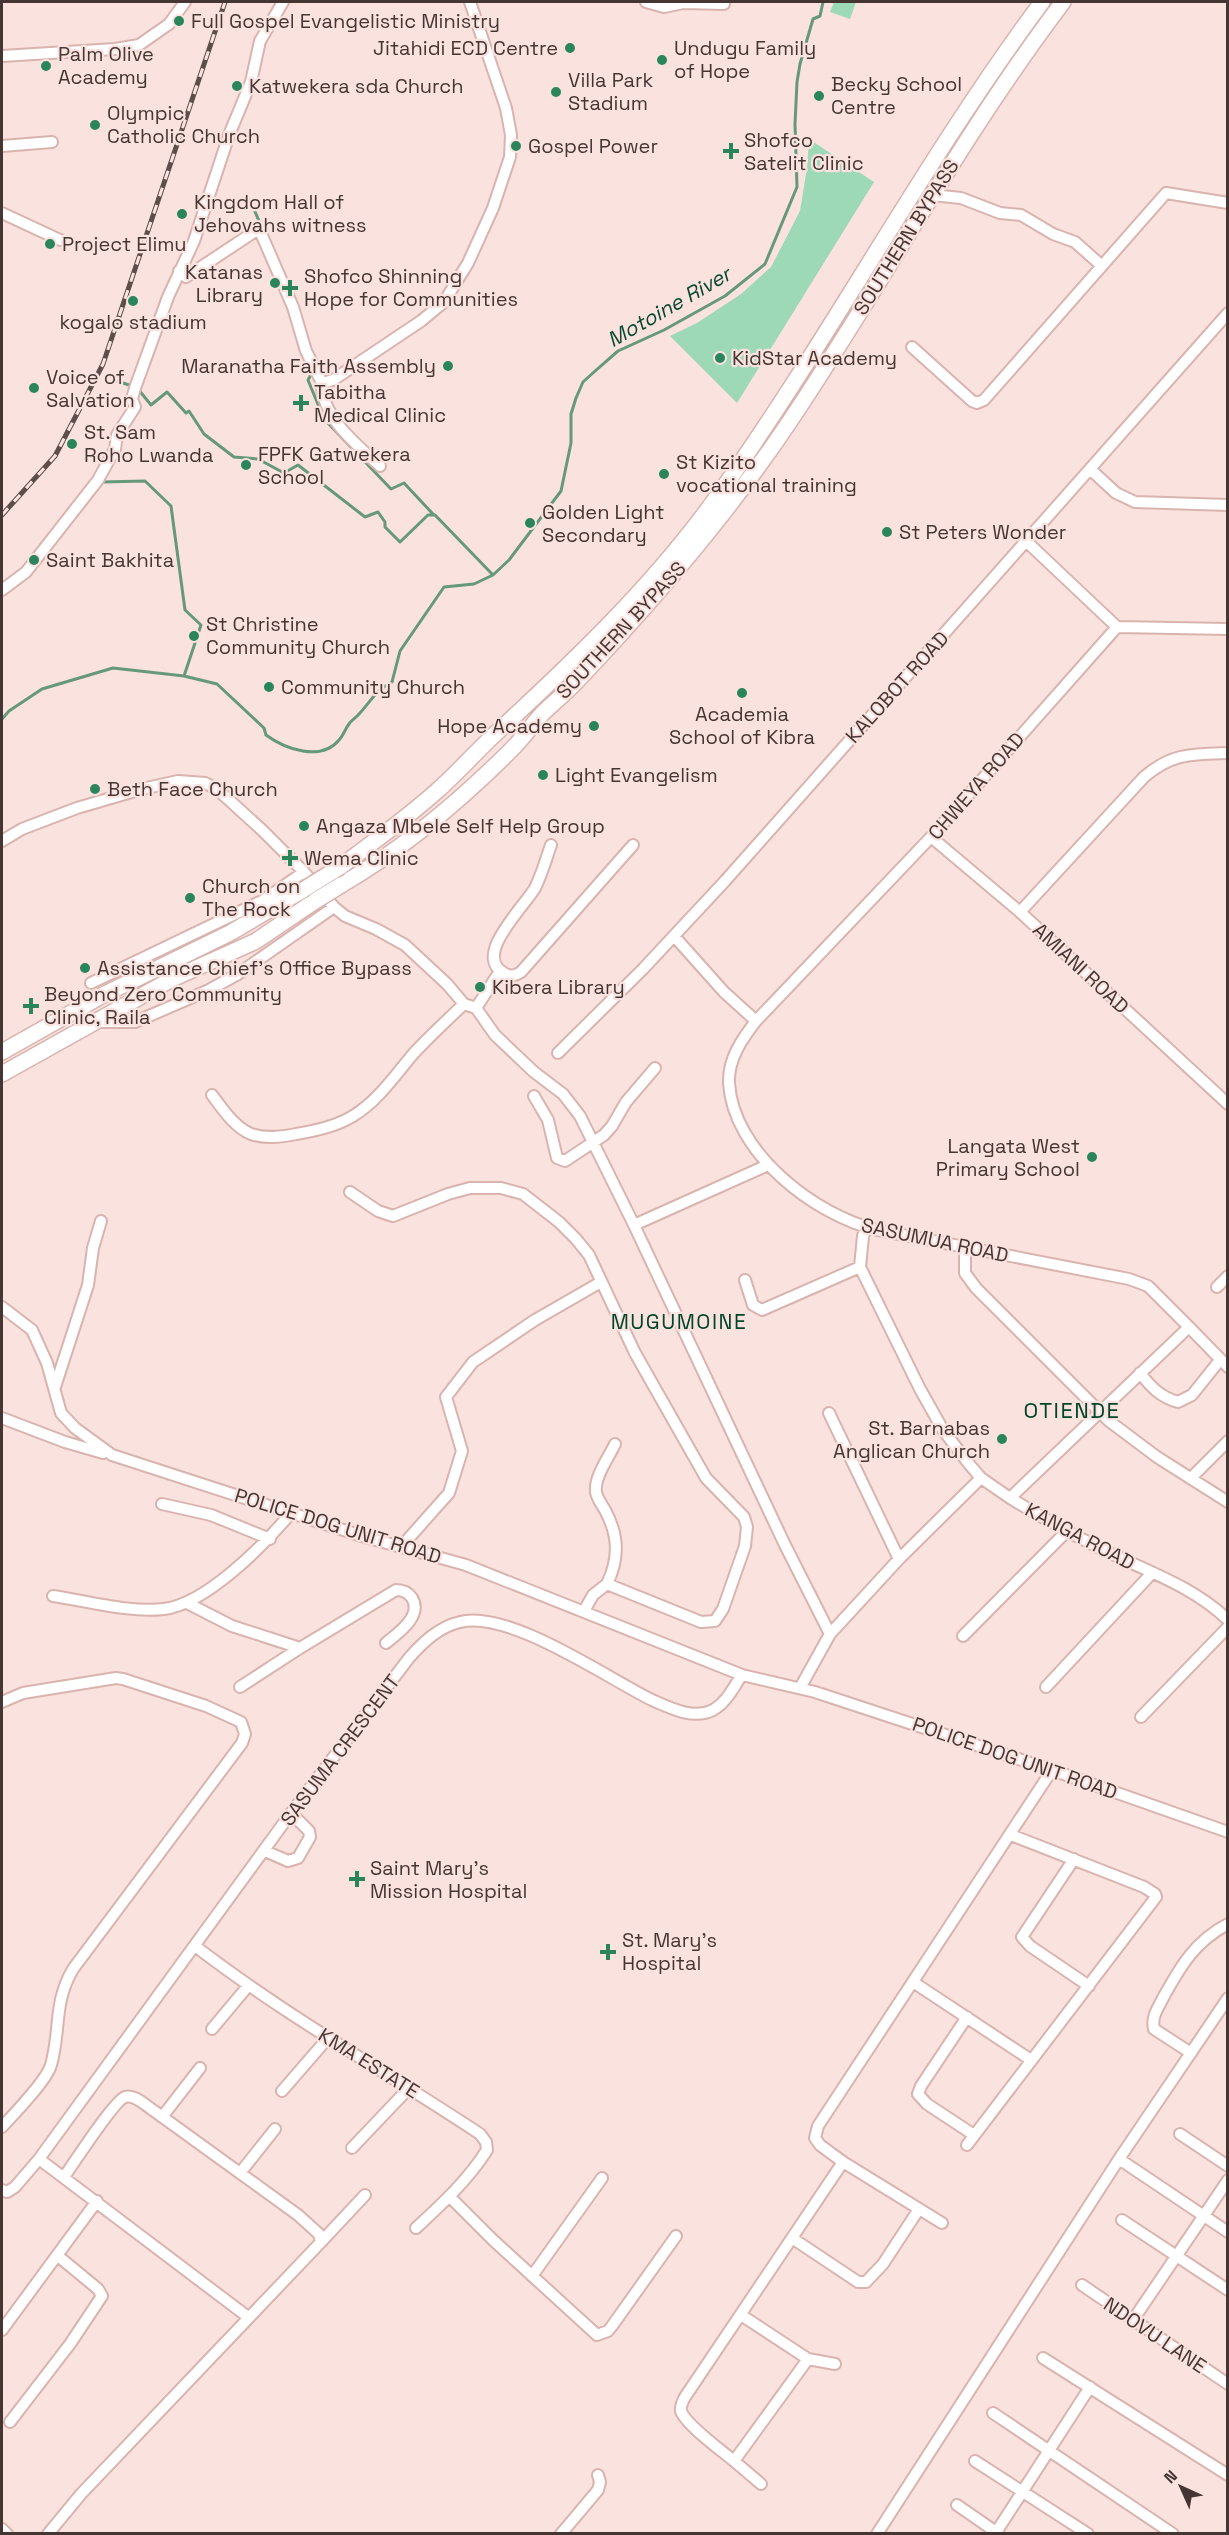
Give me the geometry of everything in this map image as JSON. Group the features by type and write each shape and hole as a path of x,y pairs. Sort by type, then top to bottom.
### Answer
{"highway":[{"name":"SOUTHERN BYPASS","path":"2,1052 103,995 230,933 340,867 388,831 459,771 561,673 667,562 714,502 814,353 1001,57 1042,2"},
{"name":"SOUTHERN BYPASS","path":"2,1074 172,979 256,941 315,901 368,870 448,807 505,755 610,646 681,567 710,530 791,420 967,139 1064,2"}],"street":[{"path":"2,56 115,49 139,45 169,24 185,2"},
{"path":"2,590 26,572 104,472 115,449 117,435 135,407 132,399 179,271 194,241 230,135 251,82 260,41 283,2"},
{"path":"322,383 333,380 352,368 406,329 422,321 444,302 468,263 493,208 510,157 511,135 507,108 470,2"},
{"path":"646,2 664,7 683,3 724,4"},
{"path":"2,146 52,142"},
{"path":"912,347 972,401 977,403 984,400 1166,193 1227,203"},
{"path":"932,195 961,198 1000,213 1021,215 1053,234 1075,242 1102,266"},
{"path":"2,213 60,240"},
{"path":"179,271 186,277 257,230 260,231 293,307 306,351 322,383 321,393 329,412 355,443 380,466"},
{"name":"KALOBOT ROAD","path":"558,1053 674,936 1027,542 1227,313"},
{"path":"1090,469 1116,493 1135,502 1227,505"},
{"path":"1027,542 1117,627 1227,629"},
{"name":"CHWEYA ROAD","path":"756,1021 931,837 1117,627"},
{"path":"1020,912 1144,777 1158,765 1185,755 1227,753"},
{"path":"2,841 22,829 77,808 150,787 190,781 205,783 217,789 304,872 334,908 345,916 394,938 412,951 447,984 464,1004 476,1008 495,1035 511,1052 572,1105 594,1143 785,1545 830,1634"},
{"name":"AMIANI ROAD","path":"931,837 1020,912 1227,1104"},
{"path":"551,845 536,886 496,945 492,958 500,971 515,976 520,972 633,845"},
{"path":"91,983 262,901 304,872"},
{"path":"95,1022 135,1022 209,990 238,974 334,908"},
{"path":"674,936 724,992 756,1021"},
{"path":"476,1008 500,971"},
{"path":"212,1095 242,1128 250,1133 267,1137 278,1138 307,1132 344,1121 363,1109 383,1090 416,1051 464,1004"},
{"name":"SASUMUA ROAD","path":"756,1021 736,1047 729,1081 735,1113 768,1165 804,1197 838,1216 867,1228 1129,1279 1148,1286 1224,1364"},
{"path":"534,1096 548,1120 557,1158 565,1161 594,1143 612,1126 626,1102 655,1068"},
{"path":"634,1225 768,1165"},
{"path":"350,1192 378,1211 393,1216 448,1194 470,1188 501,1188 523,1194 559,1222 589,1255 640,1362 706,1478 744,1517 747,1527 744,1545 727,1598 720,1616 715,1621 701,1622 607,1584"},
{"path":"54,1390 88,1285 93,1248 101,1221"},
{"path":"745,1280 753,1305 762,1310 860,1267 863,1236 867,1228"},
{"path":"965,1248 965,1273 976,1288 1100,1413 1139,1444 1227,1502"},
{"name":"KANGA ROAD","path":"860,1267 920,1389 943,1430 981,1479 1066,1532 1184,1587 1214,1606 1227,1620"},
{"path":"1217,1287 1227,1276"},
{"path":"401,1547 449,1493 462,1450 446,1397 473,1362 535,1320 601,1282"},
{"name":"POLICE DOG UNIT ROAD","path":"2,1307 32,1330 47,1363 58,1407 67,1420 112,1455 291,1513 466,1565 742,1675"},
{"path":"1010,1498 1189,1327"},
{"path":"1140,1373 1153,1389 1166,1399 1178,1402 1192,1395 1224,1364"},
{"path":"829,1413 899,1559"},
{"path":"2,1418 66,1443 112,1455"},
{"path":"1191,1478 1227,1441"},
{"path":"584,1611 593,1595 607,1584 614,1569 617,1552 615,1536 596,1491 599,1478 615,1444"},
{"path":"742,1675 800,1689 830,1634 899,1559 981,1479"},
{"path":"162,1504 211,1515 270,1539"},
{"path":"53,1596 146,1610 165,1609 187,1603 238,1567 270,1539 291,1513"},
{"path":"963,1636 1066,1532"},
{"name":"KANGA ROAD","path":"1046,1688 1152,1573"},
{"path":"240,1687 396,1590 401,1590 412,1599 415,1608 412,1618 386,1643"},
{"path":"187,1603 232,1626 300,1648"},
{"name":"SASUMA CRESCENT","path":"2,2190 7,2192 15,2187 39,2158 291,1813 421,1644 438,1631 460,1622 484,1620 501,1623 551,1646 669,1708 690,1714 711,1711 726,1700 742,1675"},
{"path":"1141,1717 1227,1627"},
{"path":"2,1702 23,1693 116,1678 206,1706 241,1722 245,1734 242,1743 64,1985 51,2067 2,2127"},
{"name":"POLICE DOG UNIT ROAD","path":"800,1689 1052,1770 1227,1832"},
{"path":"942,2223 843,2162 820,2145 815,2138 815,2133 1052,1770"},
{"path":"265,1851 288,1861 298,1858 310,1837 309,1831 291,1813"},
{"path":"967,2018 921,2086 918,2094 971,2140 1156,1897 1150,1890 1011,1835"},
{"path":"1074,1859 1022,1937 1036,1950 1089,1986"},
{"path":"1191,2053 1154,2029 1154,2016 1189,1954 1202,1941 1227,1924"},
{"name":"KMA ESTATE","path":"195,1946 248,1986 328,2038 410,2087 480,2134 486,2142 487,2150 480,2161 450,2197 416,2228"},
{"path":"913,1982 1031,2060"},
{"path":"212,2029 248,1986"},
{"path":"877,2534 1119,2160 1227,1998"},
{"path":"282,2091 328,2038"},
{"path":"162,2117 200,2068"},
{"path":"352,2148 410,2087"},
{"path":"64,2176 114,2107 124,2097 135,2098 315,2229 320,2234 321,2242"},
{"path":"240,2173 275,2129"},
{"path":"1180,2134 1227,2166"},
{"path":"39,2158 248,2317"},
{"path":"1119,2160 1227,2232"},
{"path":"761,2484 692,2424 681,2412 681,2406 843,2162"},
{"path":"532,2276 602,2178"},
{"path":"1133,2320 1227,2180"},
{"path":"48,2534 81,2494 365,2195"},
{"path":"450,2197 597,2335 602,2335 612,2326 676,2236"},
{"path":"2,2330 97,2201"},
{"path":"792,2238 858,2282 866,2282 883,2264 919,2209"},
{"path":"1122,2220 1227,2290"},
{"path":"10,2422 86,2322 102,2296 98,2289 58,2256"},
{"name":"NDOVU LANE","path":"1082,2285 1227,2384"},
{"path":"741,2315 808,2359 835,2364"},
{"path":"1043,2358 1227,2475"},
{"path":"734,2461 808,2359"},
{"path":"957,2505 997,2533 1089,2387"},
{"path":"993,2414 1173,2534"},
{"path":"975,2461 1088,2534"},
{"path":"561,2534 598,2490 600,2482 598,2475"},
{"path":"2,2529 7,2534"}],"green space":[{"path":"834,2 856,2 850,19 830,12"},
{"path":"809,139 874,182 737,403 670,336 697,323 741,294 771,267 800,211"}],"waterway":[{"name":"Motoine River","path":"2,719 9,711 42,689 113,668 184,676 217,684 264,728 266,735 283,745 313,752 331,747 374,696 392,682 400,651 444,587 474,584 493,575 509,560 561,491 571,443 571,414 583,382 618,351 664,330 725,296 765,264 797,187 795,124 797,82 813,19 820,16 823,2"},
{"path":"250,200 262,228"},
{"path":"313,371 308,380 324,419 391,489 404,483 433,514"},
{"path":"117,381 132,386"},
{"path":"138,389 151,405 167,392 186,413 189,411 204,434 234,457 258,459 284,473 298,465 365,517 378,512 385,522 385,527 400,542 428,515 435,515 493,575"},
{"path":"101,482 145,481 171,506 185,610 201,625 184,676"}],"railway":[{"path":"2,515 55,456 103,364 225,2"}],"place":[{"name":"Full Gospel Evangelistic Ministry","path":"179,21"},
{"name":"Jitahidi ECD Centre","path":"570,48"},
{"name":"Undugu Family of Hope","path":"662,60"},
{"name":"Palm Olive Academy","path":"46,66"},
{"name":"Katwekera sda Church","path":"237,86"},
{"name":"Villa Park Stadium","path":"556,92"},
{"name":"Becky School Centre","path":"819,96"},
{"name":"Olympic Catholic Church","path":"95,125"},
{"name":"Gospel Power","path":"516,146"},
{"name":"Shofco Satelit Clinic","path":"731,151"},
{"name":"Kingdom Hall of Jehovahs witness","path":"182,214"},
{"name":"Project Elimu","path":"50,244"},
{"name":"Katanas Library","path":"275,283"},
{"name":"Shofco Shinning Hope for Communities","path":"290,288"},
{"name":"kogalo stadium","path":"133,301"},
{"name":"KidStar Academy","path":"720,358"},
{"name":"Maranatha Faith Assembly","path":"448,366"},
{"name":"Voice of Salvation","path":"34,388"},
{"name":"Tabitha Medical Clinic","path":"301,403"},
{"name":"St. Sam Roho Lwanda","path":"72,444"},
{"name":"FPFK Gatwekera School","path":"246,465"},
{"name":"St Kizito vocational training","path":"664,474"},
{"name":"Golden Light Secondary","path":"530,523"},
{"name":"St Peters Wonder","path":"887,532"},
{"name":"Saint Bakhita","path":"34,560"},
{"name":"St Christine Community Church","path":"194,636"},
{"name":"Community Church","path":"269,687"},
{"name":"Academia School of Kibra","path":"742,693"},
{"name":"Hope Academy","path":"594,726"},
{"name":"Light Evangelism","path":"543,775"},
{"name":"Beth Face Church","path":"95,789"},
{"name":"Angaza Mbele Self Help Group","path":"304,826"},
{"name":"Wema Clinic","path":"290,858"},
{"name":"Church on The Rock","path":"190,898"},
{"name":"Assistance Chief's Office Bypass","path":"85,968"},
{"name":"Kibera Library","path":"480,987"},
{"name":"Beyond Zero Community Clinic, Raila","path":"31,1006"},
{"name":"Langata West Primary School","path":"1092,1157"},
{"name":"St. Barnabas Anglican Church","path":"1002,1439"},
{"name":"Saint Mary's Mission Hospital","path":"357,1879"},
{"name":"St. Mary's Hospital","path":"608,1952"}],"district":[{"name":"MUGUMOINE","path":"679,1322"},
{"name":"OTIENDE","path":"1072,1410"}]}
